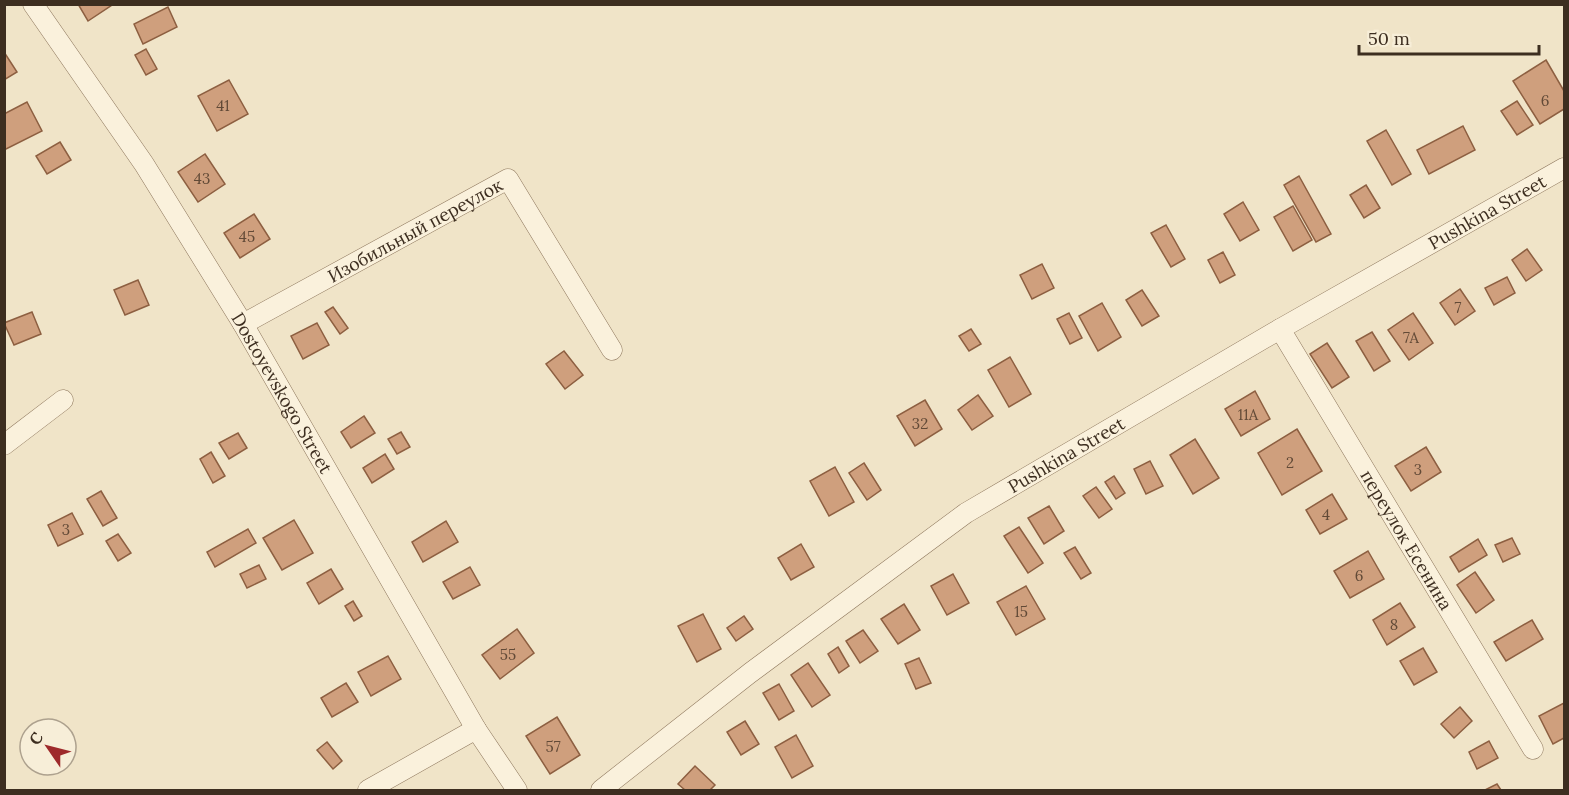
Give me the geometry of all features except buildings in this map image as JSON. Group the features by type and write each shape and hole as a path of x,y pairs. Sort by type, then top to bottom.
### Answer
{"street":[{"name":"Dostoyevskogo Street","path":"33,4 144,164 243,324 476,729 517,790"},
{"name":"Pushkina Street","path":"600,790 750,673 966,513 1280,329 1564,168"},
{"name":"Изобильный переулок","path":"243,324 508,179 612,350"},
{"name":"переулок Есенина","path":"1280,329 1533,749"},
{"path":"4,445 63,400"},
{"path":"368,790 476,729"}]}
